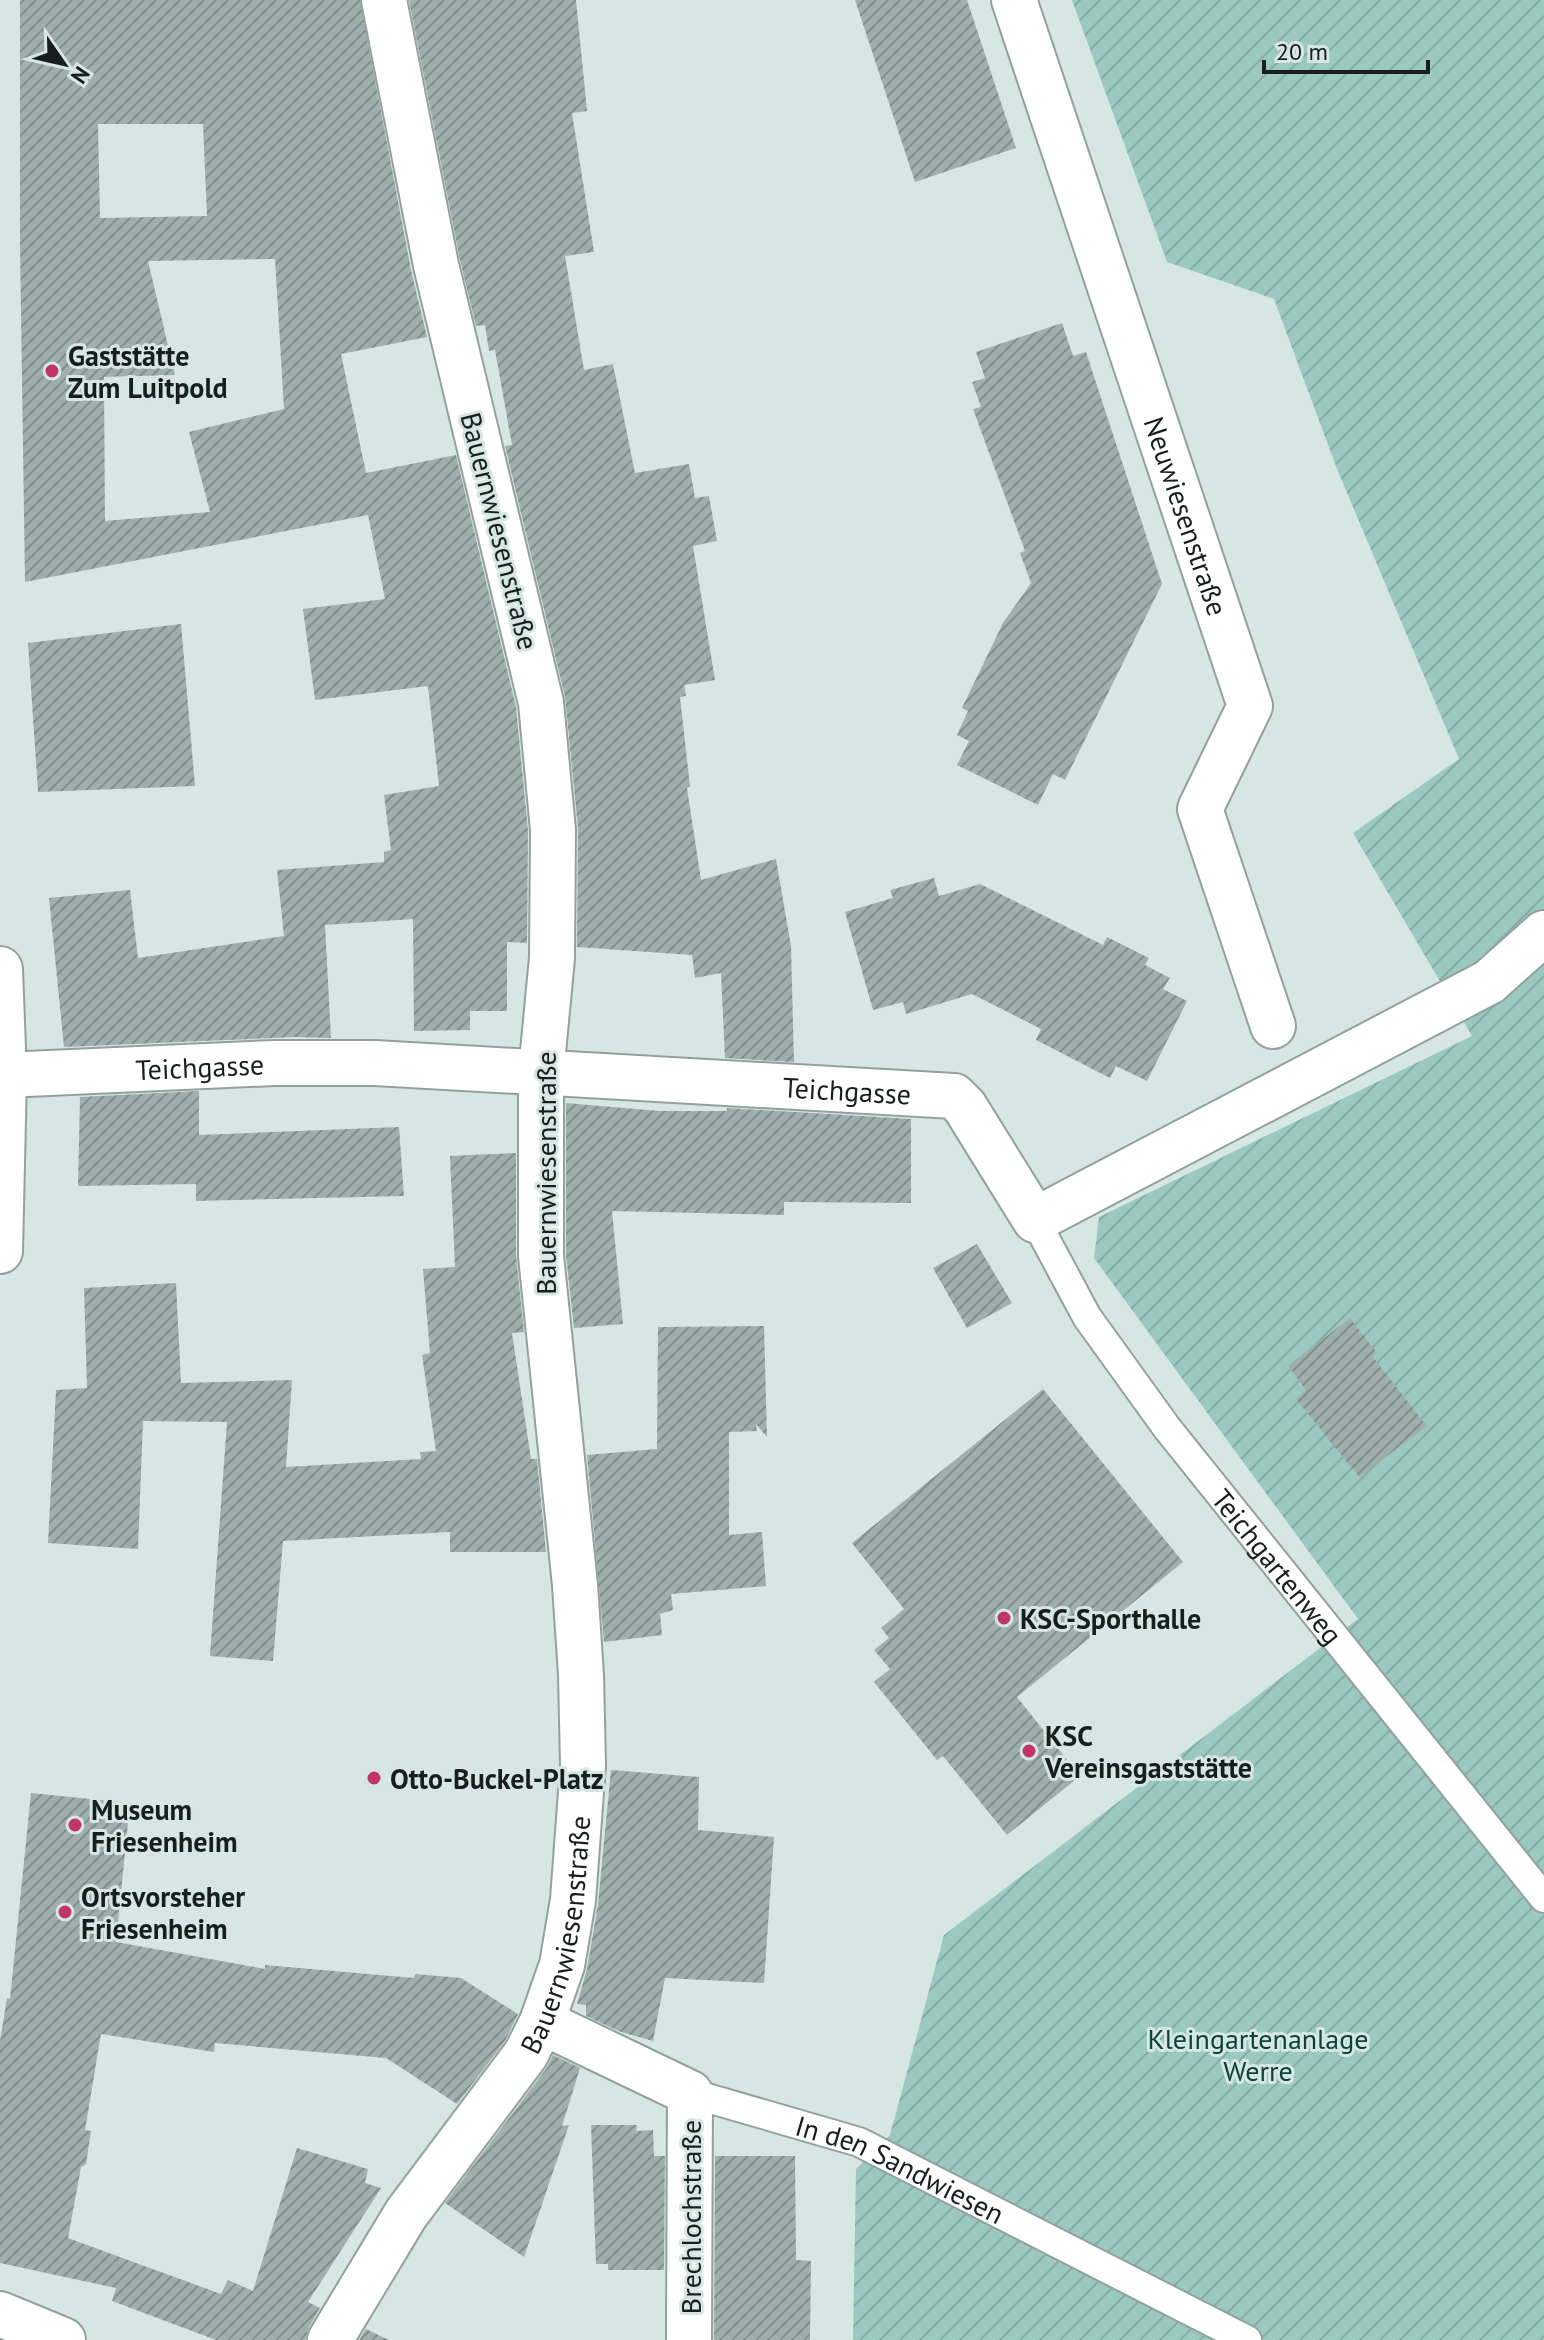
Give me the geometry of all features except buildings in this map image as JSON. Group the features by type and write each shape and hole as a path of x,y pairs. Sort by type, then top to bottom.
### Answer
{"street":[{"name":"Bauernwiesenstraße","path":"330,2340 406,2214 526,2054 542,2022 562,1965 573,1900 583,1765 575,1585 541,1256 541,1073 552,958 553,830 541,703 436,265 384,0"},
{"name":"Neuwiesenstraße","path":"1014,0 1250,706 1200,809 1273,1026"},
{"path":"1035,1220 1489,982 1544,933"},
{"path":"0,969 4,1075 0,1251"},
{"name":"Teichgasse","path":"4,1075 274,1063 375,1063 954,1096 965,1107 1035,1220"},
{"name":"In den Sandwiesen","path":"542,2022 690,2093"},
{"name":"Brechlochstraße","path":"689,2340 690,2093"},
{"path":"0,2314 63,2340"}],"lane":[{"name":"Teichgartenweg","path":"1035,1220 1087,1317 1167,1428 1544,1898"},
{"name":"In den Sandwiesen","path":"690,2093 859,2142 1247,2340"}],"green space":[{"name":"Kleingartenanlage Werre","path":"1072,0 1544,0 1544,2340 853,2340 856,2169 890,2135 944,1935 1358,1619 1094,1258 1099,1217 1472,1036 1353,833 1459,759 1337,469 1274,299 1167,262"}],"place":[{"name":"Gaststätte Zum Luitpold","path":"52,371"},
{"name":"KSC-Sporthalle","path":"1004,1618"},
{"name":"KSC Vereinsgaststätte","path":"1029,1751"},
{"name":"Otto-Buckel-Platz","path":"374,1778"},
{"name":"Museum Friesenheim","path":"75,1825"},
{"name":"Ortsvorsteher Friesenheim","path":"65,1912"}]}
